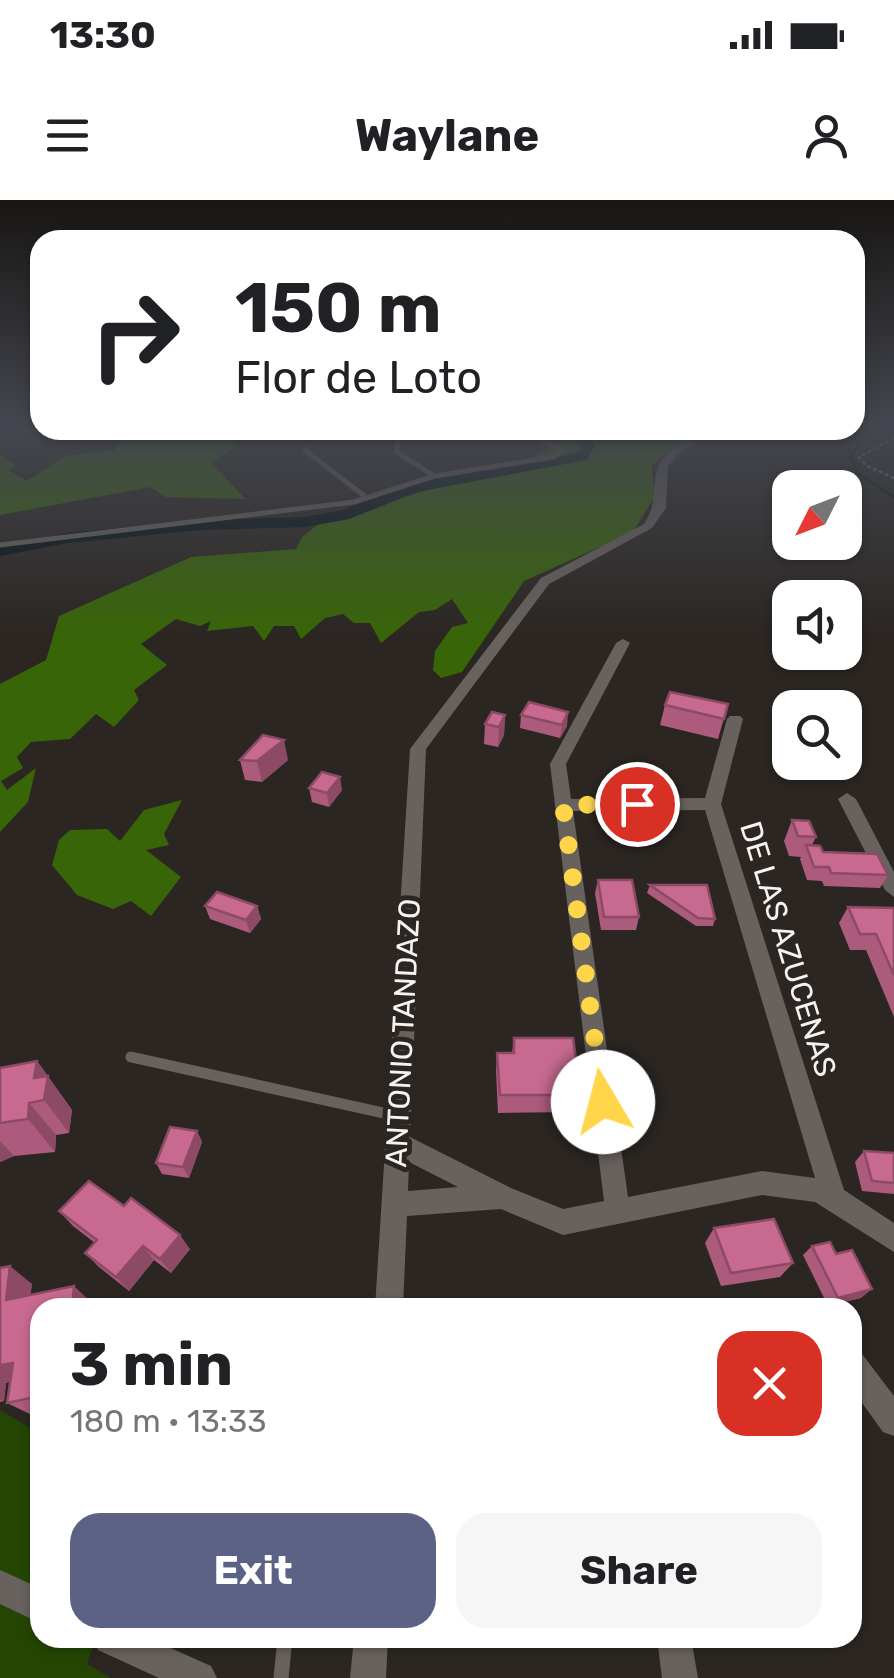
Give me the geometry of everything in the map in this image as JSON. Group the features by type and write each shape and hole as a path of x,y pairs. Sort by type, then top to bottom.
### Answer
{"street":[{"name":"ANTONIO TANDAZO","path":"389,1298 416,758 425,740 537,590 648,526 660,508 661,497"},
{"path":"618,1213 559,761 623,643"},
{"name":"DE LAS AZUCENAS","path":"735,719 712,804 834,1196"},
{"path":"848,798 894,890"},
{"path":"563,805 712,804"},
{"path":"397,1143 502,1197 563,1222 762,1184 795,1182 834,1196 894,1239"},
{"path":"394,1204 502,1197"},
{"path":"862,1378 894,1421"},
{"path":"0,1588 30,1602"},
{"path":"136,1648 198,1678"},
{"path":"368,1678 370,1648"},
{"path":"676,1648 680,1678"}],"lane":[{"path":"0,545 370,497"},
{"path":"131,1056 398,1116"},
{"path":"280,1678 284,1648"}],"green space":[{"path":"0,497 97,497 0,515"},
{"path":"166,497 243,497 245,499"},
{"path":"404,497 654,497 633,532 524,581 462,672 441,678 433,670 435,651 452,627 468,623 452,599 435,610 419,612 381,643 370,623 354,623 343,614 325,618 301,639 294,626 274,626 264,641 253,626 207,631 211,621 200,626 176,619 141,644 167,665 134,690 139,700 114,727 96,714 70,739 31,742 17,757 23,768 1,781 7,790 36,768 28,802 0,832 0,684 46,660 59,616 191,557 296,549 302,537 320,523"},
{"path":"182,800 164,834 169,845 146,850 181,877 151,916 131,901 113,909 77,895 52,865 59,840 70,830 107,829 120,841 144,810"},
{"path":"0,1410 30,1428 30,1648 93,1648 87,1664 111,1678 0,1678"}],"building":[{"path":"670,692 728,704 724,719 665,705"},
{"path":"529,702 568,712 562,725 521,715"},
{"path":"492,712 505,715 499,727 485,724"},
{"path":"263,735 284,740 257,761 240,760"},
{"path":"322,772 340,777 327,793 309,788"},
{"path":"792,820 809,821 816,837 798,836"},
{"path":"806,845 820,846 823,852 877,854 888,875 831,873 829,867 814,867"},
{"path":"598,880 632,880 639,917 604,917"},
{"path":"650,885 707,885 715,919 698,918"},
{"path":"217,892 257,906 246,920 205,906"},
{"path":"848,907 894,908 894,975 876,934 860,934"},
{"path":"514,1038 573,1038 581,1095 500,1095 497,1053 514,1053"},
{"path":"37,1061 34,1078 48,1076 44,1100 29,1103 28,1119 0,1123 0,1068"},
{"path":"170,1127 197,1131 183,1167 156,1163"},
{"path":"864,1151 894,1153 894,1183 872,1181"},
{"path":"89,1181 124,1206 131,1198 180,1235 160,1259 143,1246 116,1277 85,1253 97,1240 59,1211"},
{"path":"774,1219 793,1263 731,1273 714,1228"},
{"path":"830,1242 836,1254 852,1250 872,1289 838,1298 812,1246"},
{"path":"10,1266 6,1300 74,1286 73,1298 30,1298 30,1398 7,1403 13,1363 0,1365 0,1268"}],"waterway":[{"path":"0,551 68,538 201,525 305,522 343,515 390,497"}],"route":[{"path":"603,1102 563,805 637,804"}]}
